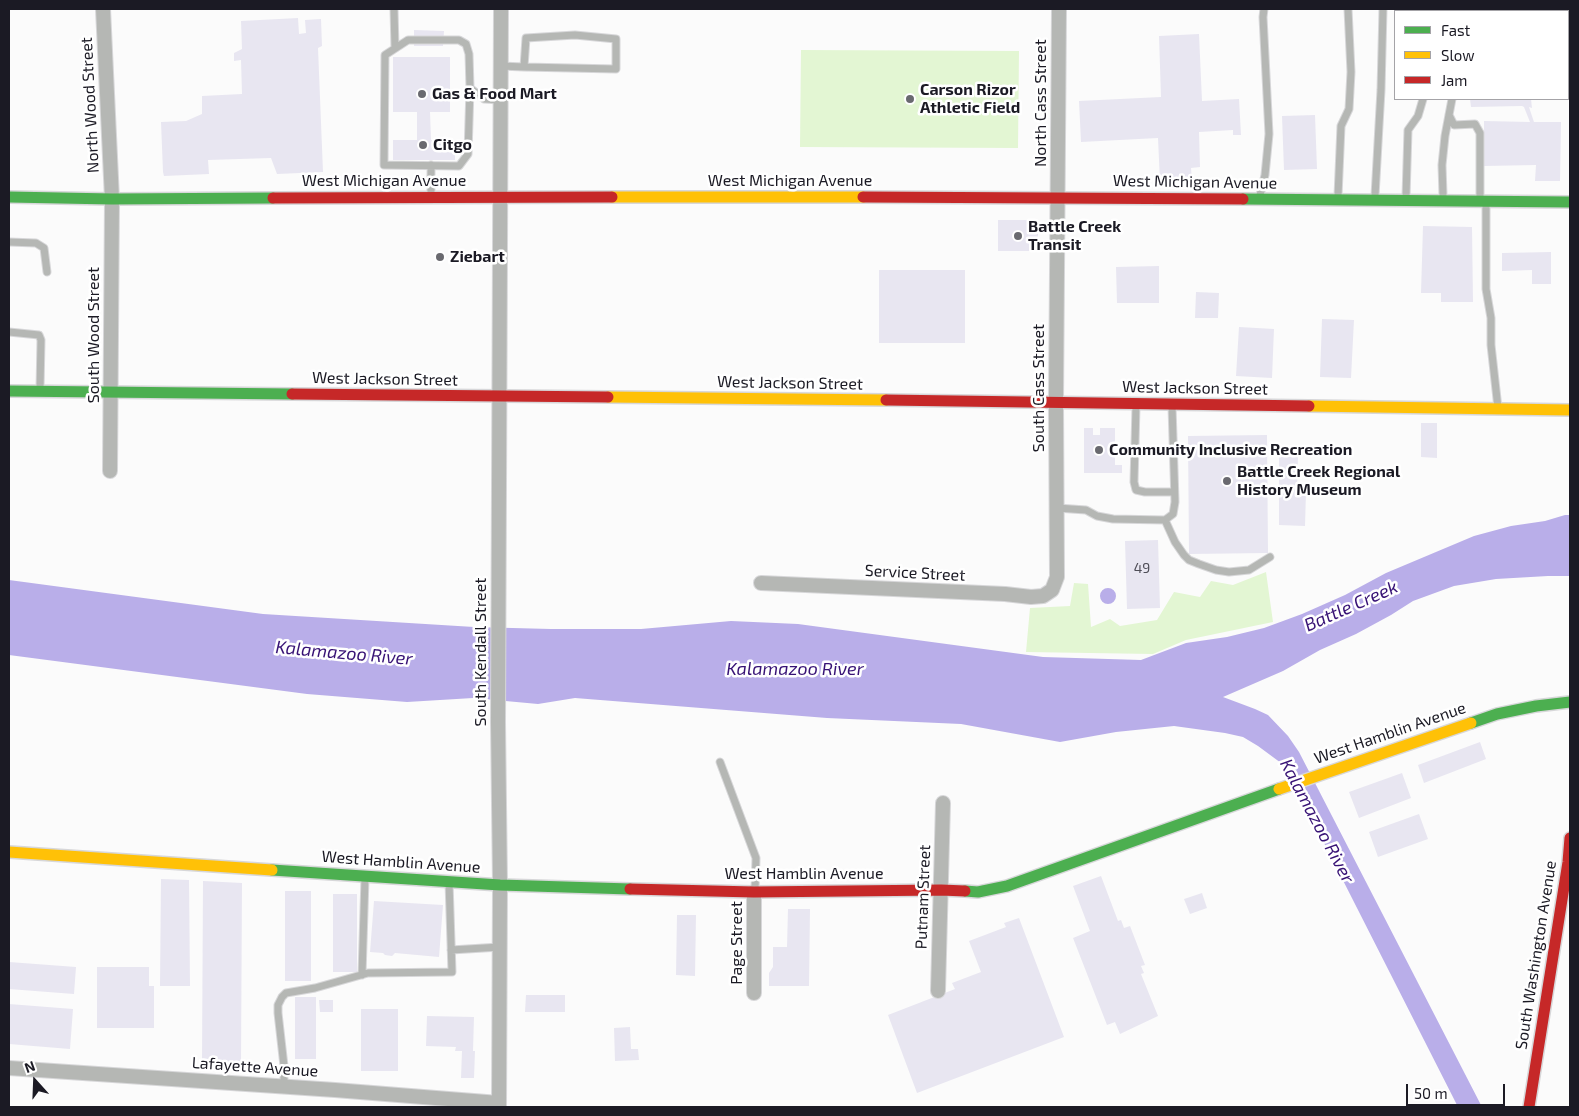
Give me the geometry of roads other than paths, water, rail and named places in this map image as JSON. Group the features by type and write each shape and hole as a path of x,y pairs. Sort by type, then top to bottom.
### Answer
{"main road":[{"name":"West Michigan Avenue","path":"9,197 112,199 1058,197 1570,202"},
{"name":"West Jackson Street","path":"9,391 1056,402 1570,410"},
{"name":"West Hamblin Avenue","path":"9,852 500,885 754,892 941,890 978,892 1007,886 1101,854 1317,775 1497,714 1536,706 1570,702"},
{"name":"South Washington Avenue","path":"1529,1107 1568,862 1570,838"}],"street":[{"name":"North Wood Street","path":"103,9 112,199"},
{"name":"South Kendall Street","path":"499,1105 500,885 498,722 501,9"},
{"name":"North Cass Street","path":"1058,197 1059,9"},
{"name":"South Cass Street","path":"1057,578 1058,197"},
{"name":"South Wood Street","path":"110,471 112,199"},
{"name":"Service Street","path":"761,584 1031,597 1043,596 1052,590 1057,578"},
{"name":"Putnam Street","path":"938,991 943,803"},
{"name":"Page Street","path":"754,892 754,994"},
{"name":"Lafayette Avenue","path":"9,1068 284,1087 499,1105"}],"lane":[{"path":"394,9 395,48"},
{"path":"1260,199 1265,175 1269,134 1264,9"},
{"path":"1338,200 1341,126 1349,109 1348,9"},
{"path":"1374,200 1381,90 1383,9"},
{"path":"501,66 524,67 616,69 616,39 575,36 526,38 524,67"},
{"path":"408,40 460,40 466,44 469,54 470,88 468,154 459,166 384,165 385,55 395,48 408,40"},
{"path":"470,88 484,99 501,100"},
{"path":"1406,200 1408,130 1418,116 1424,100"},
{"path":"1443,201 1442,165 1452,100"},
{"path":"1449,118 1454,125 1475,124 1480,133 1486,289 1491,318 1491,345 1498,409"},
{"path":"431,166 431,197"},
{"path":"9,242 36,243 44,248 47,272"},
{"path":"9,332 39,336 41,340 40,391"},
{"path":"1136,403 1134,482 1136,490 1145,492 1174,492"},
{"path":"1056,508 1086,510 1096,516 1113,519 1165,520 1173,514 1172,404"},
{"path":"1165,520 1175,542 1184,555 1199,564 1229,572 1249,570 1270,557"},
{"path":"720,762 756,858 754,892"},
{"path":"362,975 365,876"},
{"path":"284,1087 284,1066 278,1005 282,996 286,993 315,988 368,973 452,972 449,882"},
{"path":"451,950 500,947"}],"water":[{"name":"Kalamazoo River","path":"1570,515 1570,576 1496,579 1454,586 1413,601 1356,634 1320,650 1283,671 1223,697 1268,715 1288,736 1299,752 1482,1107 1458,1107 1289,774 1281,763 1243,737 1174,726 1116,732 1060,742 961,724 827,718 575,698 538,704 473,698 407,702 307,694 9,655 9,580 263,614 474,627 551,629 641,629 731,621 798,624 1043,657 1141,660 1186,643 1227,637 1264,628 1302,614 1345,595 1386,573 1474,536"},
{"path":"1108,588 1116,596 1108,604 1100,596"}],"place":[{"name":"Gas & Food Mart","path":"422,94"},
{"name":"Carson Rizor Athletic Field","path":"910,99"},
{"name":"Citgo","path":"423,145"},
{"name":"Battle Creek Transit","path":"1018,236"},
{"name":"Ziebart","path":"440,257"},
{"name":"Community Inclusive Recreation","path":"1099,450"},
{"name":"Battle Creek Regional History Museum","path":"1227,481"}],"water label":[{"name":"Battle Creek","path":"1351,606"}]}
